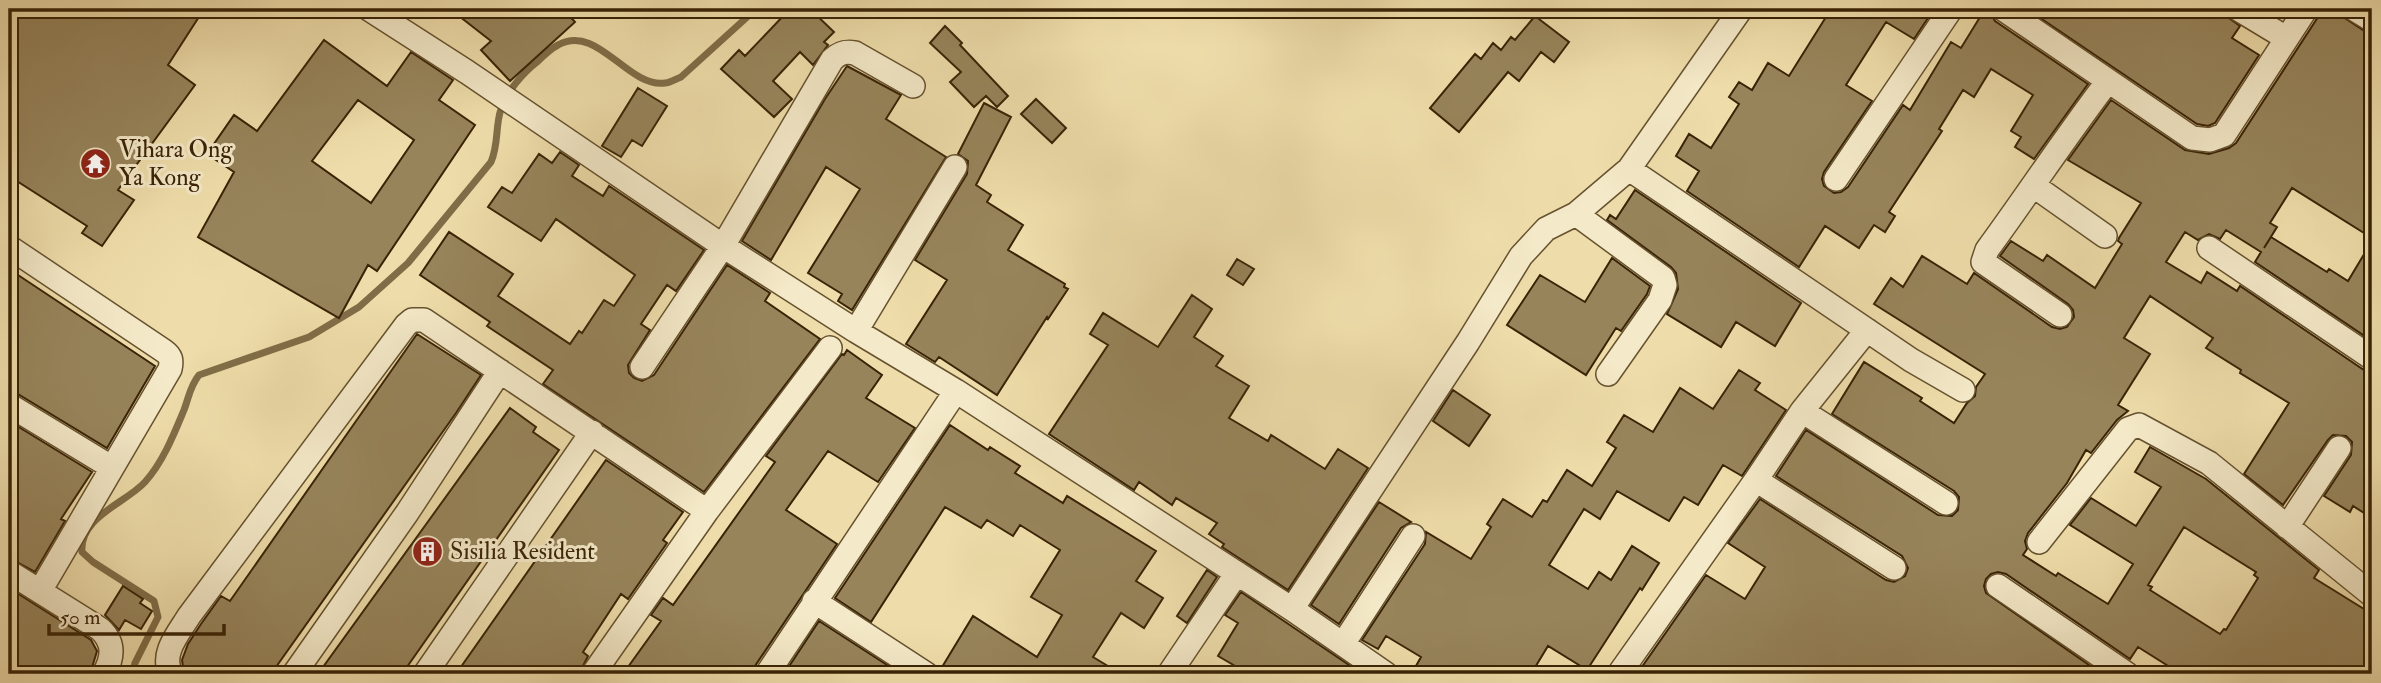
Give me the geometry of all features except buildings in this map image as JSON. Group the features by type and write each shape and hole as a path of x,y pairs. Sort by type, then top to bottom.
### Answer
{"street":[{"path":"369,9 467,72 723,246 956,391 1292,609 1386,674"},
{"path":"1836,179 1951,9"},
{"path":"2003,9 2192,138 2210,141 2224,135 2306,9"},
{"path":"2238,9 2286,38"},
{"path":"2354,9 2372,20"},
{"path":"1292,609 1468,342 1521,256 1546,229 1576,214 1629,169 1736,11"},
{"path":"642,367 723,246 832,60 838,54 855,53 913,86"},
{"path":"2060,314 1983,262 1986,250 2108,81"},
{"path":"856,331 955,167"},
{"path":"1629,169 1911,360 1962,390"},
{"path":"2034,187 2105,236"},
{"path":"1576,214 1663,278 1665,285 1660,300 1608,374"},
{"path":"9,247 170,355 172,360 170,369 40,591"},
{"path":"2209,248 2372,358"},
{"path":"171,674 167,667 167,653 189,616 412,320 424,320 706,511"},
{"path":"1619,674 1802,411 1839,361 1867,330"},
{"path":"593,674 706,511 830,348"},
{"path":"294,674 407,513 500,371"},
{"path":"767,674 956,391"},
{"path":"9,405 111,467"},
{"path":"1802,411 1946,503"},
{"path":"2039,542 2128,429 2139,425 2209,463 2372,594"},
{"path":"425,674 592,432"},
{"path":"2287,527 2339,448"},
{"path":"1756,480 1894,568"},
{"path":"1343,644 1413,536"},
{"path":"9,572 108,636 112,654 104,674"},
{"path":"1169,674 1237,573"},
{"path":"1998,586 2127,674"},
{"path":"814,601 926,674"}],"waterway":[{"path":"132,674 158,617 154,601 93,562 82,552 83,540 96,520 137,490 157,466 168,448 199,375 309,337 359,307 408,263 491,162 503,103 521,77 552,48 573,41 586,42 638,76 651,82 667,83 681,77 756,9"}],"place":[{"name":"Vihara Ong Ya Kong","path":"96,163"},
{"name":"Sisilia Resident","path":"427,551"}]}
